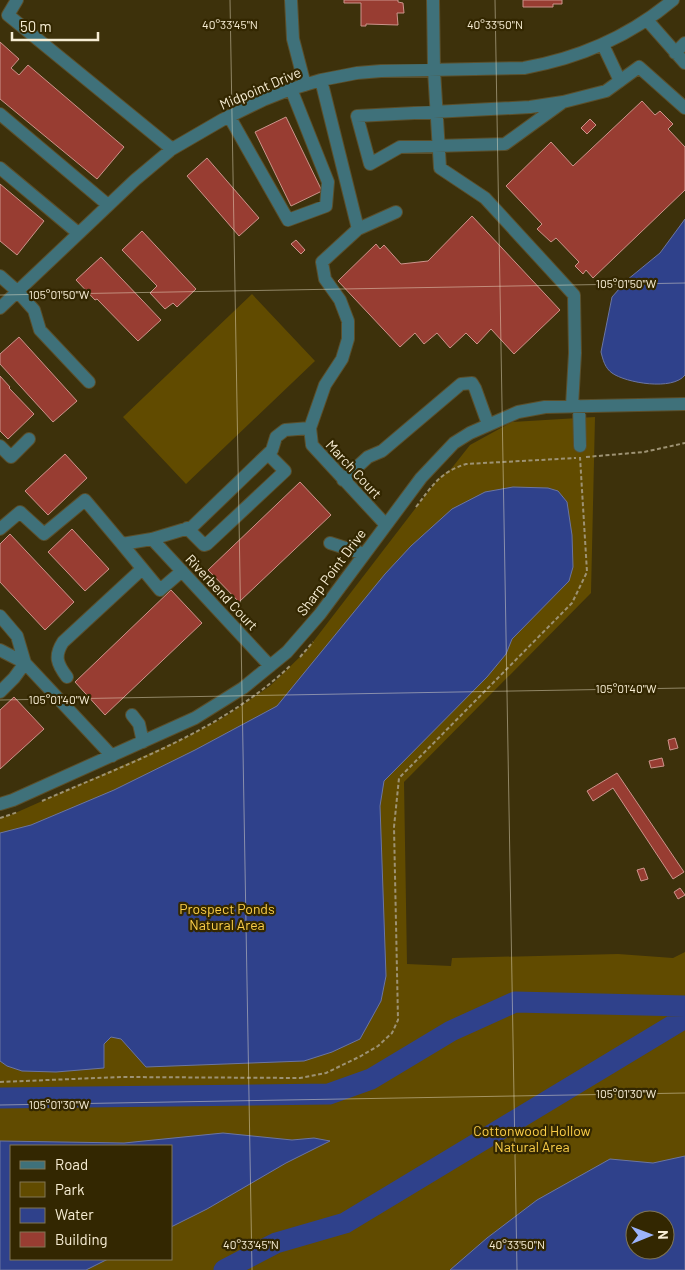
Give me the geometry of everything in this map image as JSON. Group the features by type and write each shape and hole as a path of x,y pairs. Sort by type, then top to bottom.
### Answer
{"street":[{"path":"17,0 8,15 172,149"},
{"path":"291,0 293,39 305,85"},
{"path":"433,0 434,70 440,168 485,198 574,295 576,406 580,452"},
{"name":"Midpoint Drive","path":"0,308 135,180 172,149 230,116 292,89 321,80 381,71 524,68 570,58 603,45 637,27 673,0"},
{"path":"647,20 685,62"},
{"path":"675,53 685,43"},
{"path":"603,45 620,80"},
{"path":"563,102 505,144 400,147 370,164 357,116 530,107 563,102 606,91 638,67 685,108"},
{"path":"321,80 358,229"},
{"path":"230,116 288,220 326,206 328,182 292,89"},
{"path":"0,114 108,205"},
{"path":"0,168 78,234"},
{"path":"122,544 192,527 272,450 276,437 285,430 310,428 325,385 342,359 348,339 348,321 340,300 325,280 322,262 358,229 396,212"},
{"path":"0,276 34,310 40,330 89,382"},
{"path":"343,480 368,458 382,451 461,384 472,383 488,424"},
{"name":"Sharp Point Drive","path":"0,804 13,800 195,718 243,688 287,652 320,614 421,478 454,443 470,433 518,412 545,407 685,404"},
{"name":"March Court","path":"310,428 312,445 386,525"},
{"path":"0,446 11,457 29,440"},
{"path":"187,528 204,546 207,544 285,471 268,454"},
{"path":"0,529 20,512 44,534 86,500 160,590 182,570"},
{"name":"Riverbend Court","path":"152,538 270,666"},
{"path":"330,543 364,554"},
{"path":"51,691 70,674 59,667 57,659 58,650 62,642 142,569"},
{"path":"0,616 18,636 25,663"},
{"path":"0,650 25,663 112,756"},
{"path":"0,692 25,663"},
{"path":"132,715 138,724 143,742"}],"path":[{"path":"0,1082 121,1077 300,1078 326,1073 378,1046 392,1034 398,1020 394,827 399,778 572,603 587,572 580,452"}],"green space":[{"path":"252,294 315,361 186,484 123,417"},
{"name":"Prospect Ponds Natural Area","path":"595,417 591,593 404,782 407,964 451,966 452,958 618,954 673,958 685,952 685,1270 0,1270 0,818 13,814 191,735 226,716 270,686 306,651 431,488 441,476 451,469 470,445 512,422"}],"water":[{"path":"685,219 685,375 679,380 660,384 649,384 619,377 608,369 601,352 612,297 627,280 660,253"},
{"name":"Prospect Ponds Natural Area","path":"513,487 548,488 558,491 567,502 572,535 573,567 569,581 512,639 506,654 487,677 384,781 380,806 386,976 381,1001 360,1039 332,1052 304,1061 146,1067 121,1039 111,1037 104,1044 104,1068 56,1072 22,1071 7,1066 0,1061 0,833 31,825 114,790 195,750 277,706 385,574 411,546 452,509 485,492"},
{"path":"223,1133 292,1140 314,1138 330,1141 286,1163 207,1209 172,1226 172,1145 10,1145 10,1260 106,1260 86,1270 0,1270 0,1141 124,1143"},
{"path":"685,1156 685,1270 450,1270 487,1238 537,1200 610,1159 653,1163"}],"building":[{"path":"344,0 398,0 398,2 403,3 404,13 397,13 398,25 366,24 366,26 361,26 361,3 344,3"},
{"path":"523,0 562,0 562,4 553,4 553,7 523,7"},
{"path":"0,42 19,59 11,68 19,75 28,65 124,147 97,179 0,99"},
{"path":"642,101 655,115 660,111 673,124 668,129 685,147 685,190 593,278 586,270 583,274 575,266 579,262 556,238 551,242 537,229 542,224 506,186 551,142 573,166"},
{"path":"286,117 322,191 291,206 255,132"},
{"path":"590,119 596,125 587,134 581,128"},
{"path":"207,158 259,218 239,236 187,176"},
{"path":"0,184 44,221 17,255 0,241"},
{"path":"472,216 560,310 514,354 491,329 477,344 466,333 450,348 437,333 424,344 415,333 400,347 338,281 376,244 380,249 384,245 401,264 428,261"},
{"path":"142,231 196,289 177,307 173,303 165,309 150,293 157,286 122,250"},
{"path":"296,240 305,250 301,254 291,244"},
{"path":"101,257 161,320 138,341 76,280"},
{"path":"19,337 77,401 53,422 0,364 0,354"},
{"path":"0,376 34,414 8,439 0,431"},
{"path":"65,454 87,478 48,515 25,491"},
{"path":"300,482 331,515 239,602 208,570"},
{"path":"72,529 109,569 85,591 48,552"},
{"path":"10,534 74,602 45,630 0,582 0,544"},
{"path":"171,590 202,623 105,715 75,682"},
{"path":"14,697 44,729 0,769 0,710"},
{"path":"675,738 678,748 670,750 668,740"},
{"path":"662,758 664,766 651,768 649,761"},
{"path":"617,773 684,872 673,879 613,788 593,801 587,791"},
{"path":"644,868 648,879 641,881 637,870"},
{"path":"680,888 685,895 678,899 674,892"}],"waterway":[{"path":"0,1098 329,1094 371,1079 451,1031 515,1002 685,1006"},
{"path":"224,1270 276,1243 345,1223 685,1018"}],"park label":[{"name":"Cottonwood Hollow Natural Area","path":"532,1138"}]}
